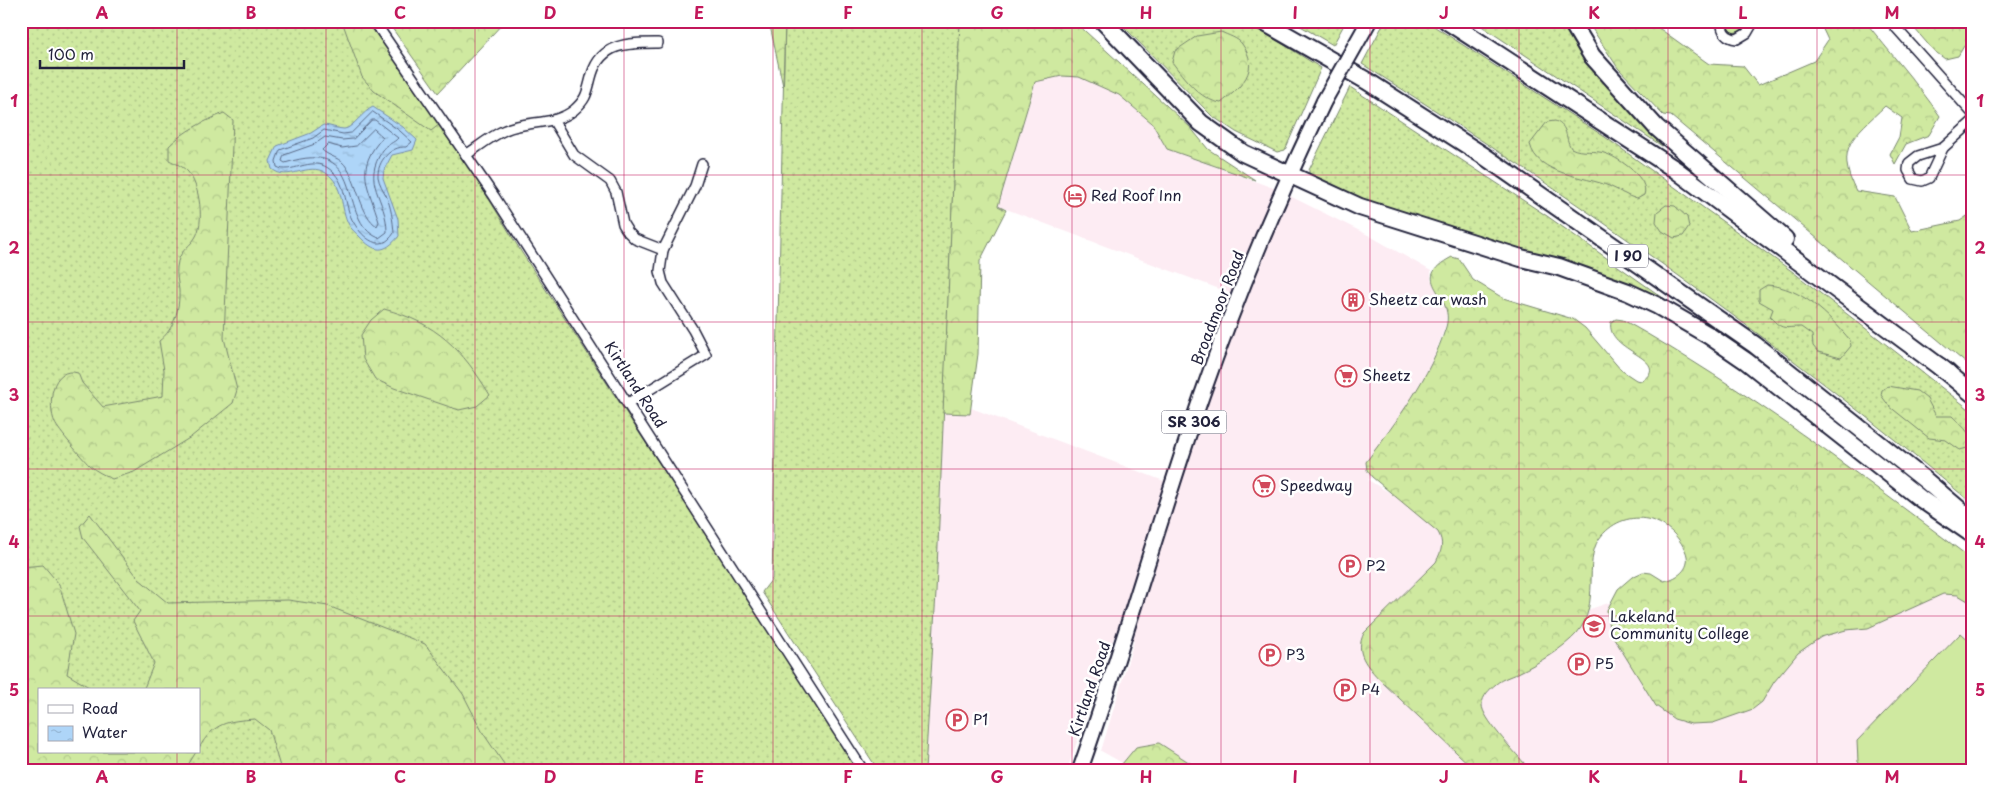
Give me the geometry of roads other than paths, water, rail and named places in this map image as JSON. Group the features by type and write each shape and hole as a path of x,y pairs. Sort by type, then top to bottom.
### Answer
{"highway":[{"path":"1103,21 1153,76 1201,123 1243,153 1360,207 1521,258 1560,267 1620,289 1658,306 1708,335 1746,361 1921,499 1973,535"},
{"name":"I 90","path":"1262,21 1367,81 1484,156 1755,345 1918,474 1973,521"},
{"path":"1447,21 1676,170 1948,373"},
{"path":"1570,21 1592,56 1656,127 1771,227 1973,394"}],"main road":[{"name":"Broadmoor Road","path":"1131,619 1202,397 1243,284 1289,175 1324,101 1369,21"},
{"name":"Kirtland Road","path":"1080,770 1131,619"}],"street":[{"name":"Kirtland Road","path":"374,21 466,155 628,403 863,770"},
{"path":"1722,21 1721,26 1725,34 1737,39 1747,33 1754,21"},
{"path":"1890,21 1973,114"},
{"path":"466,155 505,130 553,120 573,112 588,95 593,73 606,52 626,43 658,43"},
{"path":"553,120 574,156 610,181 616,192 623,224 628,232 635,239 663,250"},
{"path":"1943,148 1973,121"},
{"path":"628,403 706,355 693,330 663,283 660,271 663,250 695,186 702,164"}],"water":[{"path":"373,107 403,127 417,140 413,150 392,155 384,170 383,178 398,219 399,236 389,246 379,249 370,246 350,226 346,219 339,190 332,178 326,173 312,169 285,174 278,173 272,169 270,161 277,146 311,133 323,125 341,129 347,128"}],"place":[{"name":"Red Roof Inn","path":"1075,196"},
{"name":"Sheetz car wash","path":"1353,300"},
{"name":"Sheetz","path":"1346,376"},
{"name":"Speedway","path":"1264,486"},
{"name":"P2","path":"1350,566"},
{"name":"Lakeland Community College","path":"1594,626"},
{"name":"P3","path":"1270,655"},
{"name":"P5","path":"1579,664"},
{"name":"P4","path":"1345,690"},
{"name":"P1","path":"957,720"}]}
